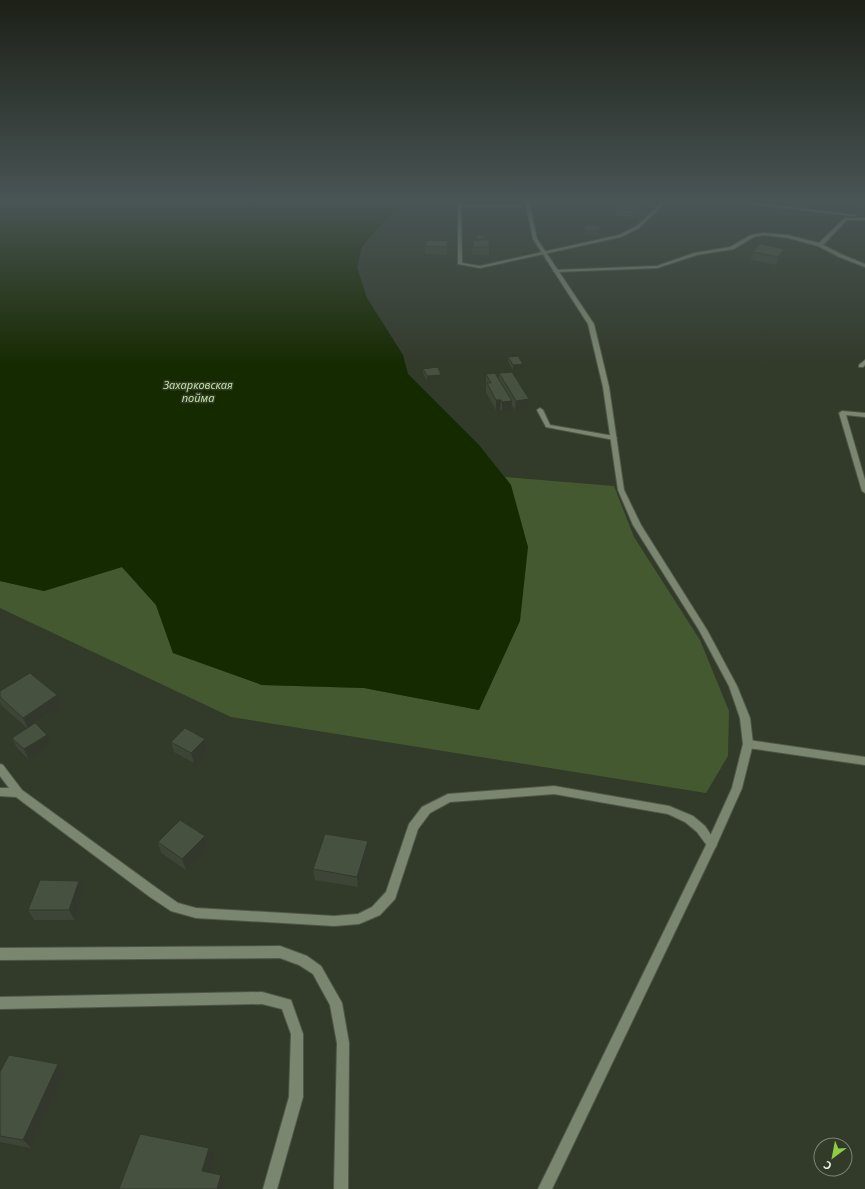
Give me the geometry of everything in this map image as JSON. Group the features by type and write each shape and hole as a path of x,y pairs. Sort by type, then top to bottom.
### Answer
{"street":[{"path":"460,255 460,264 480,267 533,255"},
{"path":"545,1189 712,844 737,788 748,744 745,718 733,686 703,630 637,525 621,490 614,438 597,345 591,324 546,255"},
{"path":"555,271 657,267 671,264 694,255"},
{"path":"840,255 865,266"},
{"path":"540,410 548,426 614,438"},
{"path":"865,415 842,413 865,492"},
{"path":"748,744 865,761"},
{"path":"0,768 18,793 154,893 175,907 196,913 334,921 359,919 376,911 391,895 413,827 426,810 448,798 554,790 670,810 689,819 701,829 712,844"},
{"path":"0,792 18,793"},
{"path":"0,954 280,952 303,960 317,970 336,1003 343,1043 341,1189"},
{"path":"0,1003 262,998 287,1004 297,1034 296,1097 270,1189"}],"shaded area":[{"path":"505,477 614,486 634,537 700,640 729,711 728,756 706,793 231,717 0,608 0,581 44,591 122,567 156,605 173,653 262,685 364,688 479,710 511,485"}],"water":[{"name":"Захарковская пойма","path":"0,255 360,255 357,267 367,298 403,355 408,374 479,445 511,485 528,547 520,621 479,710 364,688 262,685 173,653 156,605 122,567 44,591 0,581"}],"building":[{"path":"518,356 523,364 513,365 508,357"},
{"path":"438,367 441,375 427,376 423,369"},
{"path":"512,372 529,399 516,401 499,373"},
{"path":"495,373 512,401 502,402 501,400 496,400 487,383 491,383 486,374"},
{"path":"30,673 57,695 23,718 0,697 0,691"},
{"path":"35,723 47,735 24,749 12,738"},
{"path":"185,728 205,739 191,753 171,742"},
{"path":"180,820 205,836 182,859 158,842"},
{"path":"325,834 368,841 357,877 313,869"},
{"path":"40,880 79,881 69,910 28,910"},
{"path":"9,1055 58,1064 23,1140 0,1136 0,1072"},
{"path":"140,1134 209,1148 202,1171 221,1175 217,1189 119,1189"}]}
